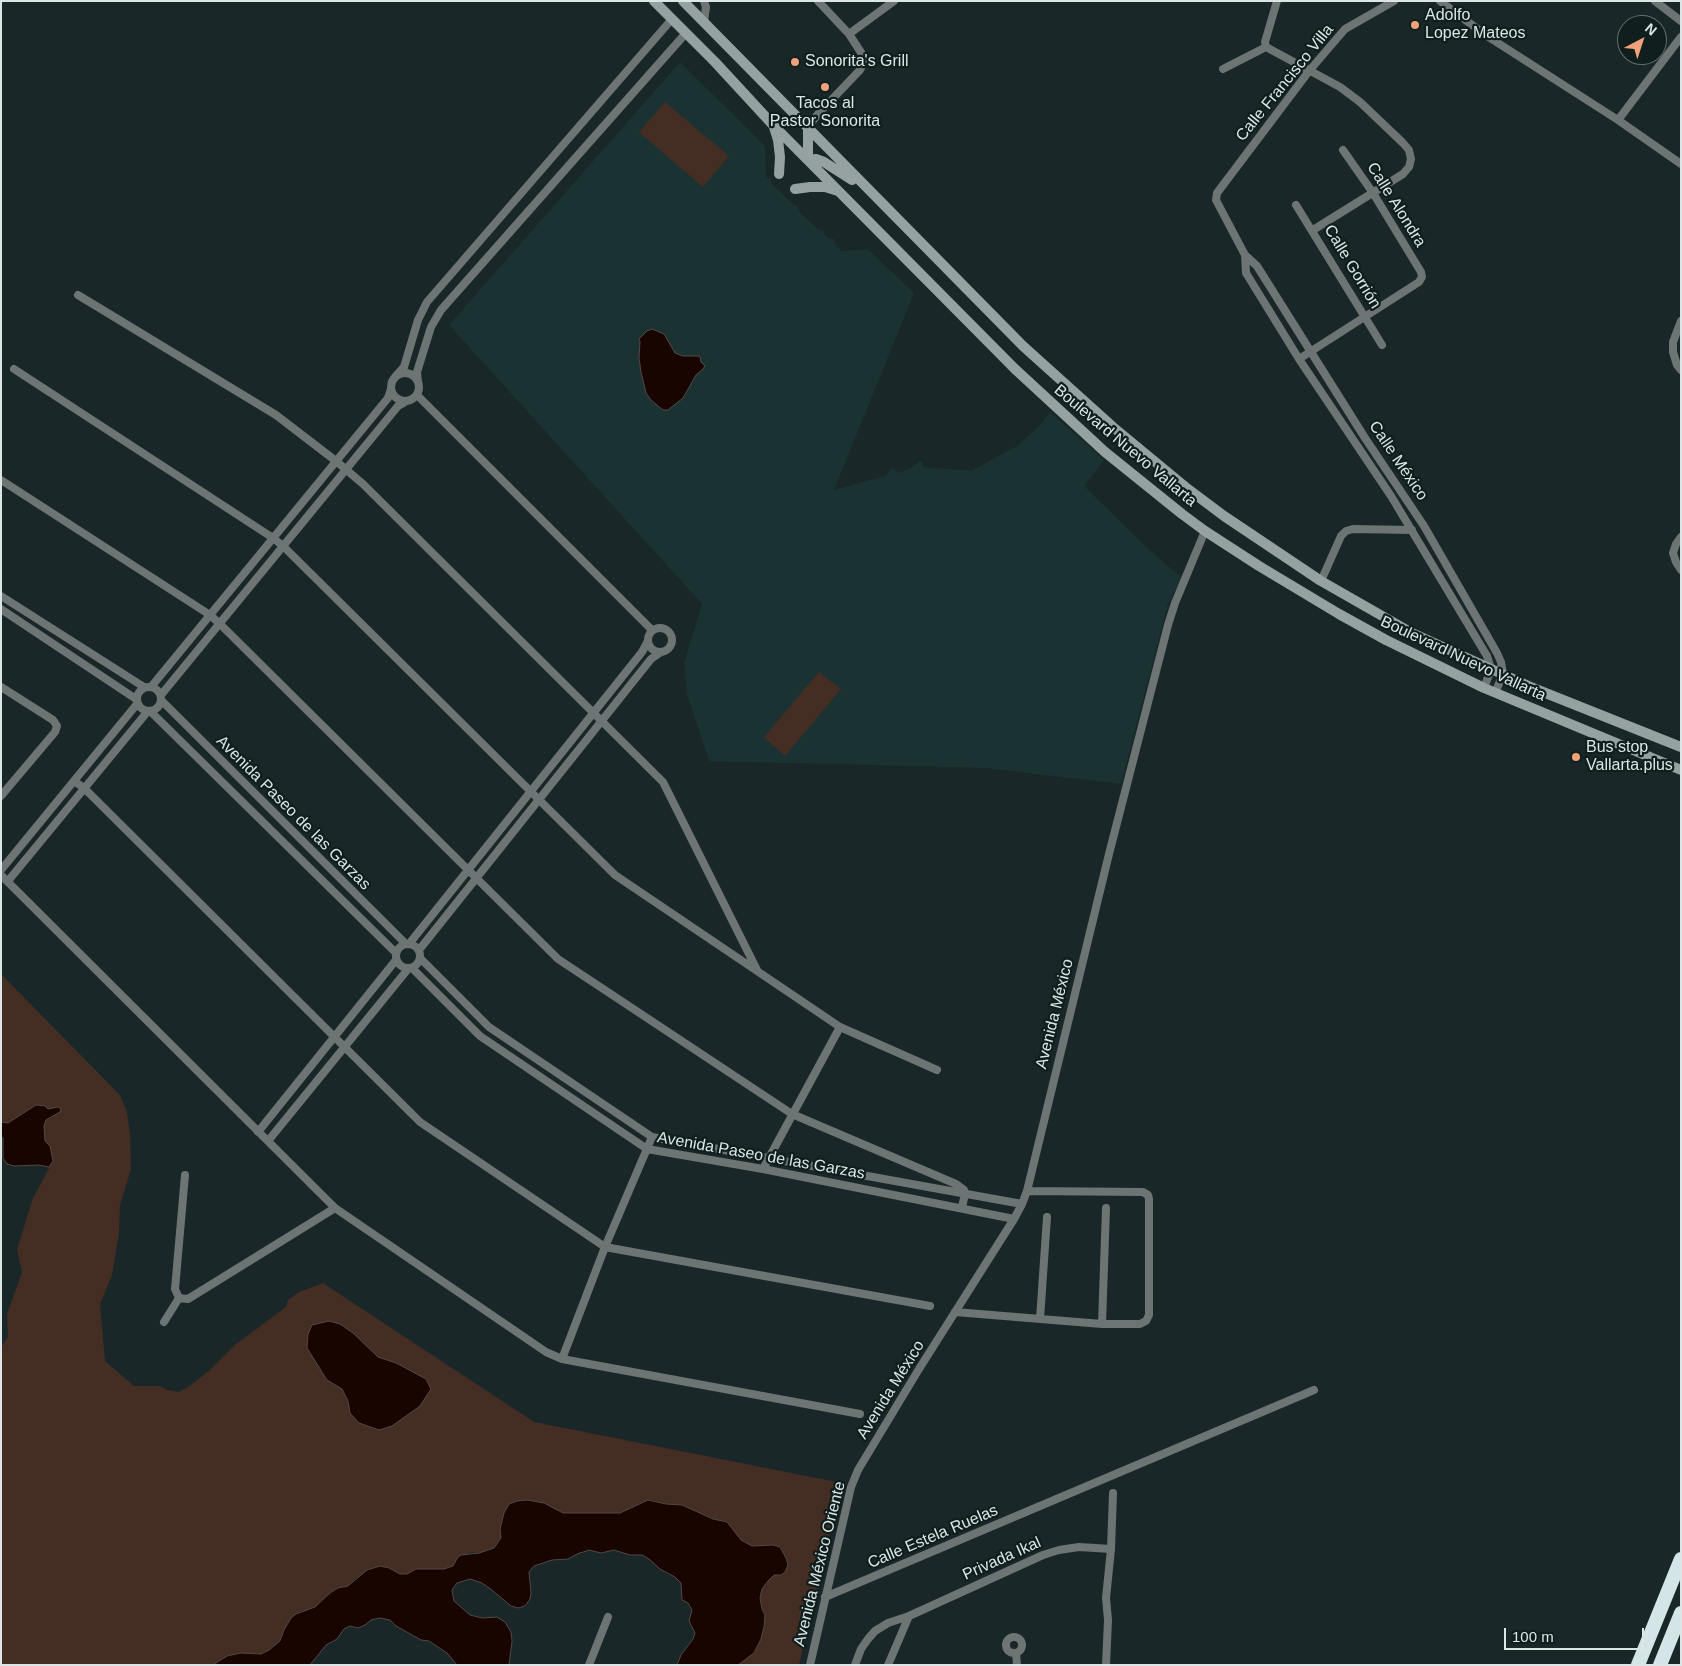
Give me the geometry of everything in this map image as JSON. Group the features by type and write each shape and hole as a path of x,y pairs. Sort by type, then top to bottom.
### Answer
{"highway":[{"path":"1638,1665 1681,1559"},
{"path":"1661,1663 1681,1613"}],"main road":[{"name":"Boulevard Nuevo Vallarta","path":"654,1 774,126 992,347 1058,410 1145,485 1205,531 1339,614 1394,644 1495,693 1681,770"},
{"name":"Boulevard Nuevo Vallarta","path":"683,1 808,132 872,193 1023,346 1113,427 1224,516 1321,581 1412,632 1491,669 1681,747"},
{"path":"774,126 779,149 779,174"},
{"path":"793,145 802,142 808,132"},
{"path":"808,132 808,160 816,159 824,162 872,193"},
{"path":"795,189 810,186 840,191"}],"street":[{"path":"704,1 706,7 704,22"},
{"path":"808,132 818,114 860,70 864,62 862,54 849,34 818,1"},
{"path":"849,34 894,1"},
{"path":"1266,47 1265,42 1277,1"},
{"name":"Calle Francisco Villa","path":"1216,200 1217,193 1309,71 1345,29 1394,1"},
{"path":"1440,1 1487,36 1618,120 1681,164"},
{"path":"1656,1 1681,21"},
{"path":"1,870 137,701 140,690 148,687 210,615 388,398 395,376 404,367 418,320 428,302 672,20"},
{"path":"1,609 119,686 137,701 143,710 155,709 161,698 219,623 398,406 412,400 417,395 419,389 418,372 431,326 441,310 628,96 686,33"},
{"path":"1618,120 1681,37"},
{"path":"1223,69 1266,47"},
{"path":"1266,47 1340,88 1360,102 1409,150 1411,159 1409,167 1403,174 1313,230"},
{"path":"644,54 656,65"},
{"path":"615,87 628,96"},
{"name":"Calle Alondra","path":"1344,150 1373,193 1421,272 1422,277 1419,282 1365,316"},
{"path":"520,196 532,206"},
{"name":"Calle México","path":"1216,200 1245,255 1257,266 1310,352 1424,526 1498,654 1503,674"},
{"name":"Calle Gorrión","path":"1296,204 1382,345"},
{"name":"Calle México","path":"1245,255 1246,273 1299,359 1412,530 1487,656 1491,669"},
{"path":"78,295 276,414 346,469 663,782 758,972"},
{"path":"428,302 441,310"},
{"path":"1299,359 1365,316"},
{"path":"1681,321 1673,342 1673,352 1677,365 1681,370"},
{"path":"1673,352 1681,358"},
{"path":"14,369 283,546 615,875 840,1027 937,1070"},
{"path":"395,376 401,373 408,373 414,376 418,382"},
{"path":"391,389 399,400 405,402"},
{"path":"417,395 652,630"},
{"path":"1,480 210,615 558,959 792,1114 956,1184 964,1190 962,1207"},
{"path":"1321,581 1341,536 1346,531 1412,530"},
{"name":"Avenida México","path":"858,1470 1014,1219 1027,1191 1108,854 1168,625 1175,603 1205,531"},
{"path":"1681,537 1676,544 1673,554 1681,570"},
{"path":"1,596 148,687 157,690 161,698"},
{"path":"258,1132 334,1038 396,956 398,949 408,944 642,652 652,630 663,628 669,630 673,641 667,651 661,652 655,651 650,647 648,641"},
{"path":"268,1141 344,1047 410,969 416,966 420,959 419,950 650,660 661,652"},
{"path":"1484,688 1491,669"},
{"path":"1495,693 1503,674"},
{"path":"1,686 53,720 57,726 56,732 1,796"},
{"name":"Avenida Paseo de las Garzas","path":"161,698 408,944"},
{"path":"8,881 149,711"},
{"name":"Avenida Paseo de las Garzas","path":"149,711 396,956"},
{"path":"74,781 84,788 420,1122 605,1247 930,1306"},
{"path":"1,874 335,1208 546,1352 562,1359 860,1414"},
{"path":"408,944 419,950"},
{"path":"396,956 400,966 410,969"},
{"name":"Avenida Paseo de las Garzas","path":"420,959 489,1027 652,1137 1022,1204"},
{"name":"Avenida Paseo de las Garzas","path":"410,969 480,1036 647,1149 763,1169 962,1207 1014,1219"},
{"path":"763,1169 840,1027"},
{"path":"562,1359 605,1247 652,1137"},
{"path":"927,1187 930,1173"},
{"path":"179,1298 175,1289 185,1175"},
{"path":"955,1312 1102,1324 1140,1324 1146,1321 1149,1315 1148,1195 1143,1192 1027,1191"},
{"path":"179,1298 188,1299 335,1208"},
{"path":"1102,1324 1106,1208"},
{"path":"1040,1319 1047,1217"},
{"path":"164,1322 179,1298"},
{"name":"Calle Estela Ruelas","path":"825,1597 1314,1390"},
{"name":"Avenida México Oriente","path":"810,1665 851,1487 858,1470"},
{"path":"1106,1665 1108,1620 1106,1598 1111,1549 1113,1493"},
{"name":"Privada Ikal","path":"855,1665 861,1648 875,1631 888,1623 909,1616 1051,1552 1079,1547 1111,1549"},
{"path":"888,1665 909,1616"},
{"path":"589,1665 608,1617"},
{"path":"1016,1653 1017,1665"}],"shaded area":[{"path":"680,62 765,146 766,177 771,179 771,183 794,205 797,205 798,210 809,221 819,230 824,231 828,238 834,239 834,242 841,251 868,249 914,293 834,490 885,476 892,468 899,473 914,466 919,461 923,462 923,467 971,471 1017,446 1040,425 1050,412 1104,460 1084,486 1144,545 1182,578 1168,604 1121,784 986,768 709,761 687,694 684,663 702,604 449,325"},
{"path":"665,102 729,156 703,187 639,132"},
{"path":"652,329 664,334 675,353 683,356 698,356 705,366 696,375 683,398 668,410 663,410 646,393 641,372 639,339"},
{"path":"819,672 841,689 785,756 764,737"},
{"path":"1,974 120,1095 127,1112 130,1133 131,1169 120,1205 119,1233 112,1275 100,1304 105,1361 134,1386 160,1386 167,1390 179,1392 211,1369 236,1344 286,1307 288,1300 299,1292 323,1283 534,1422 842,1483 799,1665 738,1665 742,1663 765,1615 760,1598 762,1589 774,1575 781,1575 785,1572 788,1565 786,1558 773,1545 752,1546 741,1540 727,1522 713,1519 682,1505 648,1500 620,1513 562,1513 544,1503 504,1513 500,1529 501,1538 494,1548 458,1557 453,1566 444,1569 416,1569 407,1574 400,1574 389,1568 356,1578 348,1586 338,1588 330,1593 315,1607 296,1614 291,1618 280,1641 261,1654 241,1653 227,1656 213,1665 1,1665 1,1347 8,1337 7,1314 22,1272 17,1249 33,1198 53,1161 50,1146 45,1141 43,1126 46,1120 60,1112 58,1107 48,1109 36,1105 8,1123 1,1122"},
{"path":"36,1105 45,1106 48,1109 58,1107 61,1109 60,1112 46,1120 44,1126 45,1141 50,1146 53,1161 49,1167 7,1164 3,1158 1,1122 8,1123"},
{"path":"329,1321 340,1324 353,1333 378,1357 396,1363 426,1379 431,1389 420,1406 392,1426 379,1430 359,1423 350,1413 348,1401 342,1389 327,1380 307,1348 308,1334 312,1325"},
{"path":"527,1500 544,1503 563,1513 620,1513 648,1500 682,1505 713,1519 727,1522 741,1540 752,1546 773,1545 780,1547 788,1565 785,1572 781,1575 774,1575 762,1589 760,1598 765,1615 764,1627 761,1639 754,1653 738,1665 677,1665 695,1633 689,1621 692,1610 688,1603 682,1600 681,1583 642,1555 630,1555 614,1550 601,1553 589,1550 568,1559 552,1560 534,1566 529,1572 531,1593 530,1599 525,1606 518,1608 511,1606 482,1583 470,1579 457,1583 452,1590 454,1601 470,1615 482,1618 497,1617 505,1622 511,1632 512,1641 509,1665 457,1665 447,1653 429,1641 421,1640 396,1626 390,1620 380,1618 371,1620 358,1628 350,1626 344,1629 337,1639 326,1645 310,1665 213,1665 227,1656 241,1653 261,1654 269,1650 280,1641 291,1618 296,1614 315,1607 330,1593 338,1588 348,1586 367,1570 380,1566 400,1574 407,1574 416,1569 444,1569 453,1566 461,1555 479,1553 494,1548 501,1538 500,1529 504,1513 509,1504"}],"place":[{"name":"Adolfo Lopez Mateos","path":"1415,25"},
{"name":"Sonorita's Grill","path":"795,62"},
{"name":"Tacos al Pastor Sonorita","path":"825,87"},
{"name":"Bus stop Vallarta.plus","path":"1576,757"}]}
